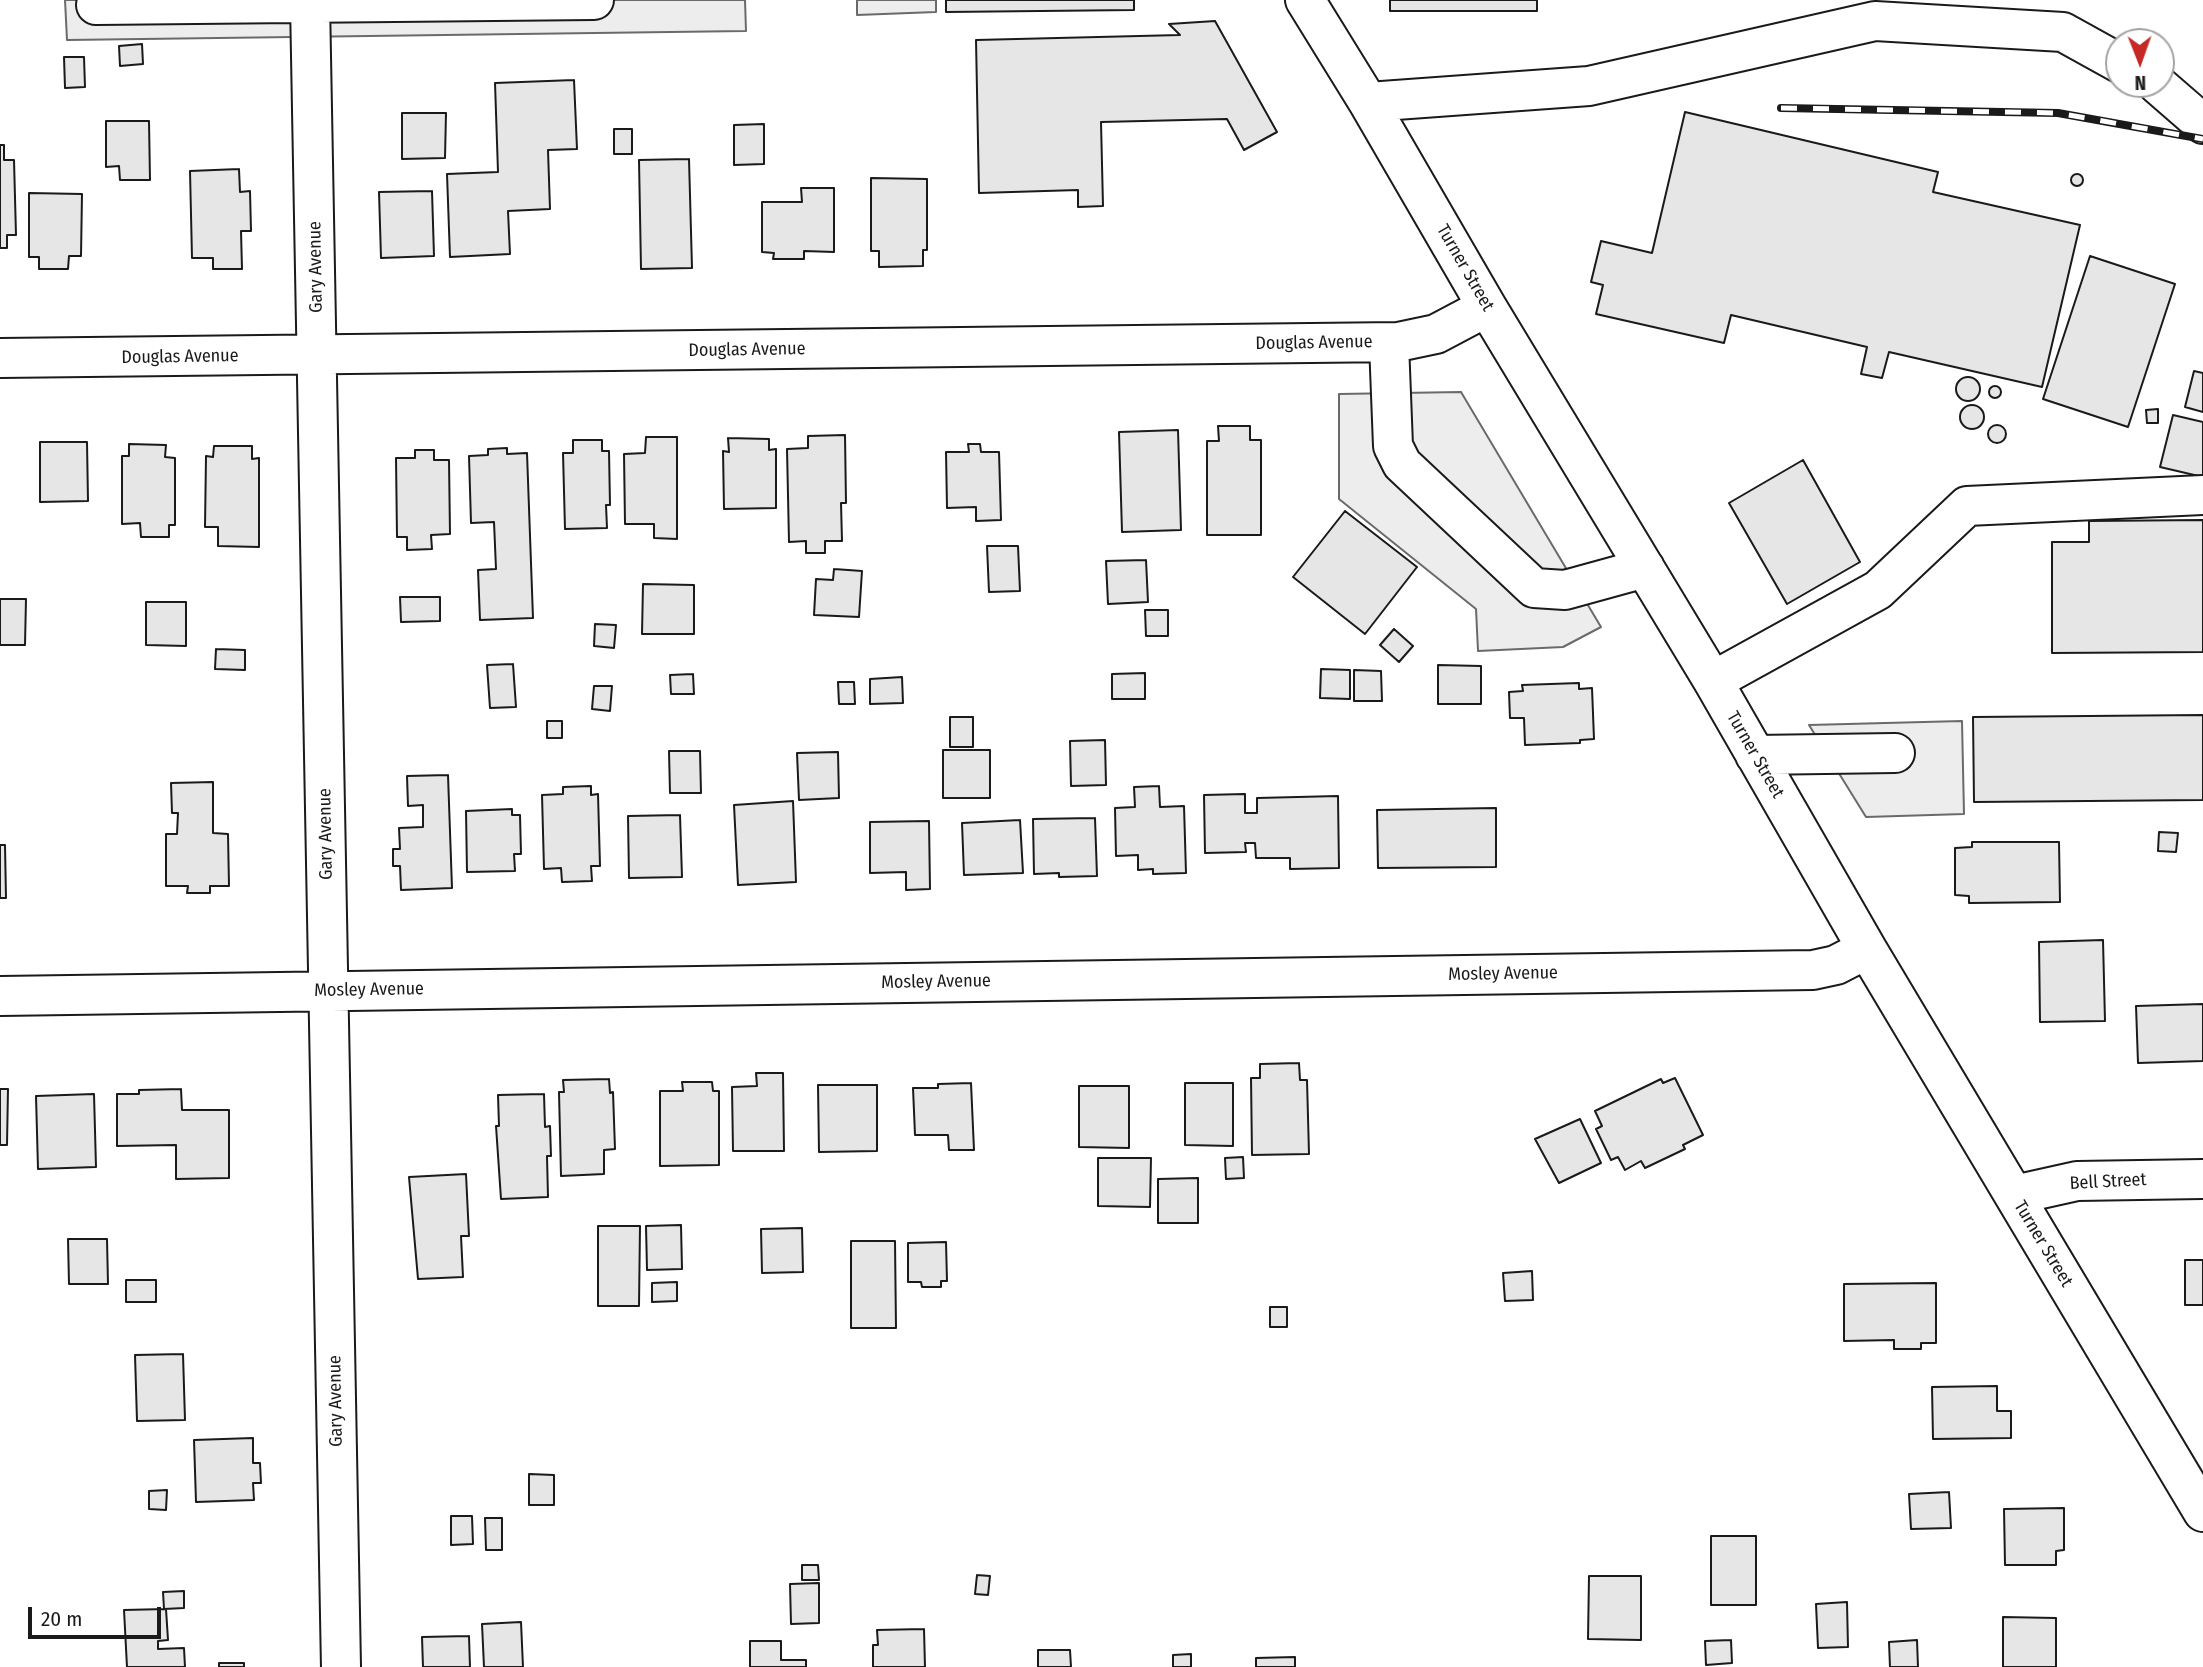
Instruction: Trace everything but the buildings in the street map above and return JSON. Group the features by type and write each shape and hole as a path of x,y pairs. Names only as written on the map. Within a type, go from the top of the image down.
{"street":[{"path":"96,5 594,0"},
{"name":"Turner Street","path":"1305,0 1713,681 1867,949 2203,1512"},
{"name":"Gary Avenue","path":"310,2 341,1667"},
{"path":"1368,102 1589,86 1875,21 2063,32 2105,55"},
{"path":"2173,98 2203,124"},
{"name":"Douglas Avenue","path":"0,358 1389,343 1436,334 1487,307"},
{"path":"1389,343 1393,446 1402,464 1534,588 1565,590 1645,568"},
{"path":"1713,681 1878,590 1967,506 2203,495"},
{"path":"1755,755 1895,753"},
{"name":"Mosley Avenue","path":"0,996 1813,970 1836,965 1867,949"},
{"name":"Bell Street","path":"2014,1195 2077,1181 2203,1179"}],"shaded area":[{"path":"65,0 745,0 746,31 67,40"},
{"path":"857,0 936,0 936,12 857,15"},
{"path":"1461,392 1601,627 1563,647 1478,651 1476,609 1339,499 1339,394"},
{"path":"1962,721 1964,814 1866,817 1809,725"}],"railway":[{"path":"1781,108 2058,113 2203,139"}]}
